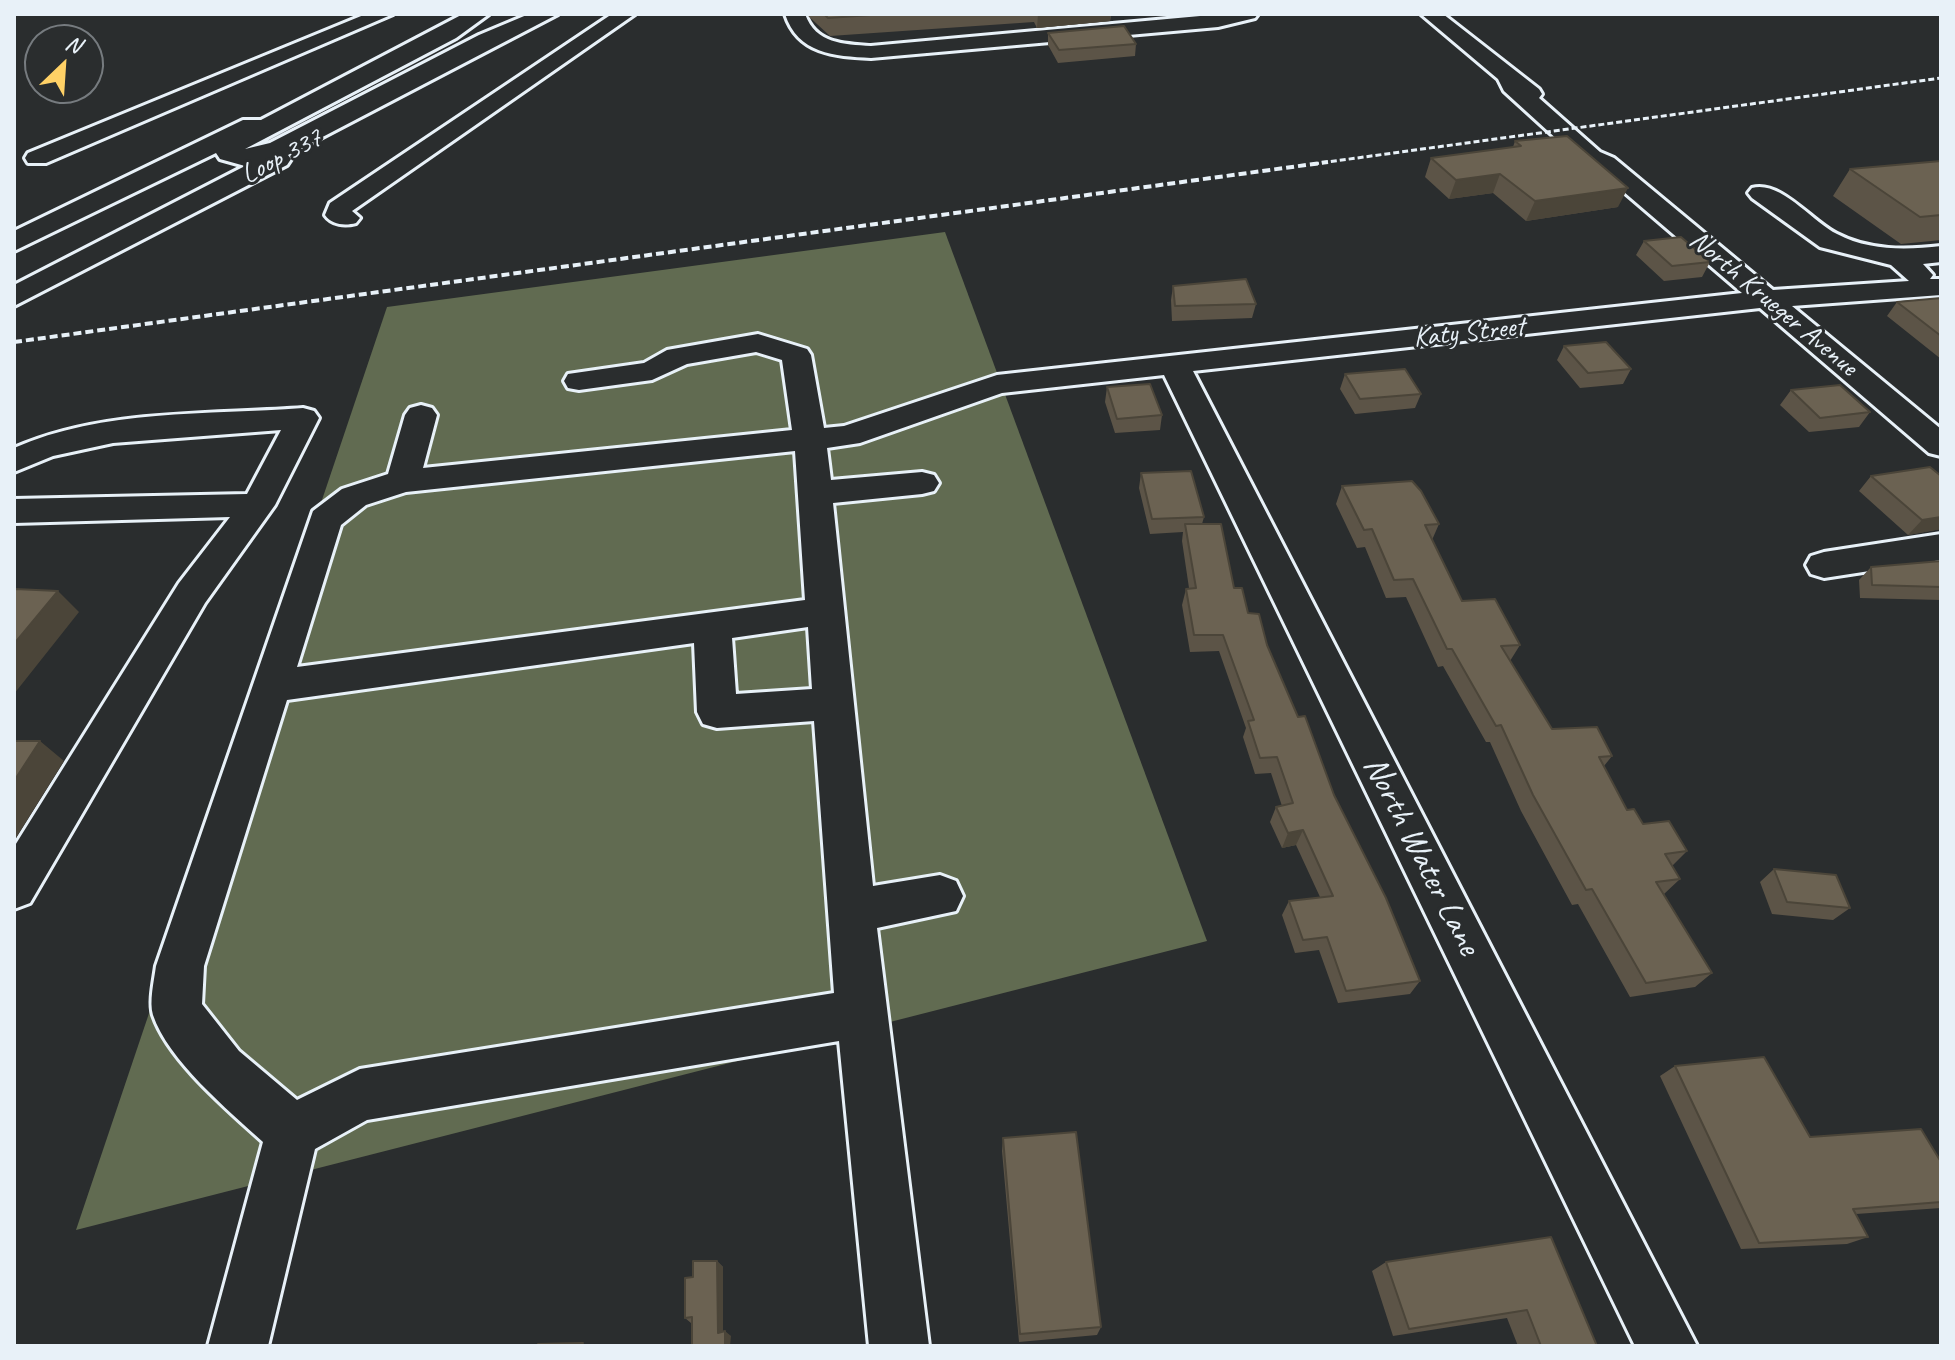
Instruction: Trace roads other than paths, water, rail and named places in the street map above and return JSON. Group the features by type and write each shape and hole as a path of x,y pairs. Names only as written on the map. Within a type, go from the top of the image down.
{"main road":[{"path":"475,14 448,33 237,142 229,153 246,158 279,149 487,40 547,14"},
{"name":"Loop 337","path":"14,242 475,14"},
{"name":"Loop 337","path":"17,296 547,14"}],"street":[{"path":"37,158 383,14"},
{"path":"347,218 338,215 339,208 625,14"},
{"path":"795,14 797,24 810,42 833,50 871,52 1218,21 1248,14"},
{"name":"North Krueger Avenue","path":"1431,14 1509,79 1512,86 1591,157 1605,163 1941,446"},
{"path":"1761,193 1829,241 1901,259 1941,254"},
{"path":"1901,259 1938,288"},
{"name":"Katy Street","path":"292,1132 221,1069 177,1012 180,966 325,519 354,497 403,481 848,436 997,384 1768,299 1938,288"},
{"path":"579,381 652,371 678,356 758,343 783,348 796,355 810,439 861,1013 899,1346"},
{"name":"North Water Lane","path":"1175,366 1667,1346"},
{"path":"403,481 421,415"},
{"path":"14,461 32,450 87,436 303,418 258,505 192,593 14,888"},
{"path":"815,493 922,483"},
{"path":"14,511 258,505"},
{"path":"1824,565 1941,547"},
{"path":"271,686 825,611"},
{"path":"712,627 717,712 833,704"},
{"path":"852,911 940,896"},
{"path":"238,1346 292,1132 360,1095 861,1013"}],"railway":[{"path":"1313,164 1941,78"},
{"path":"14,342 1328,162"}]}
